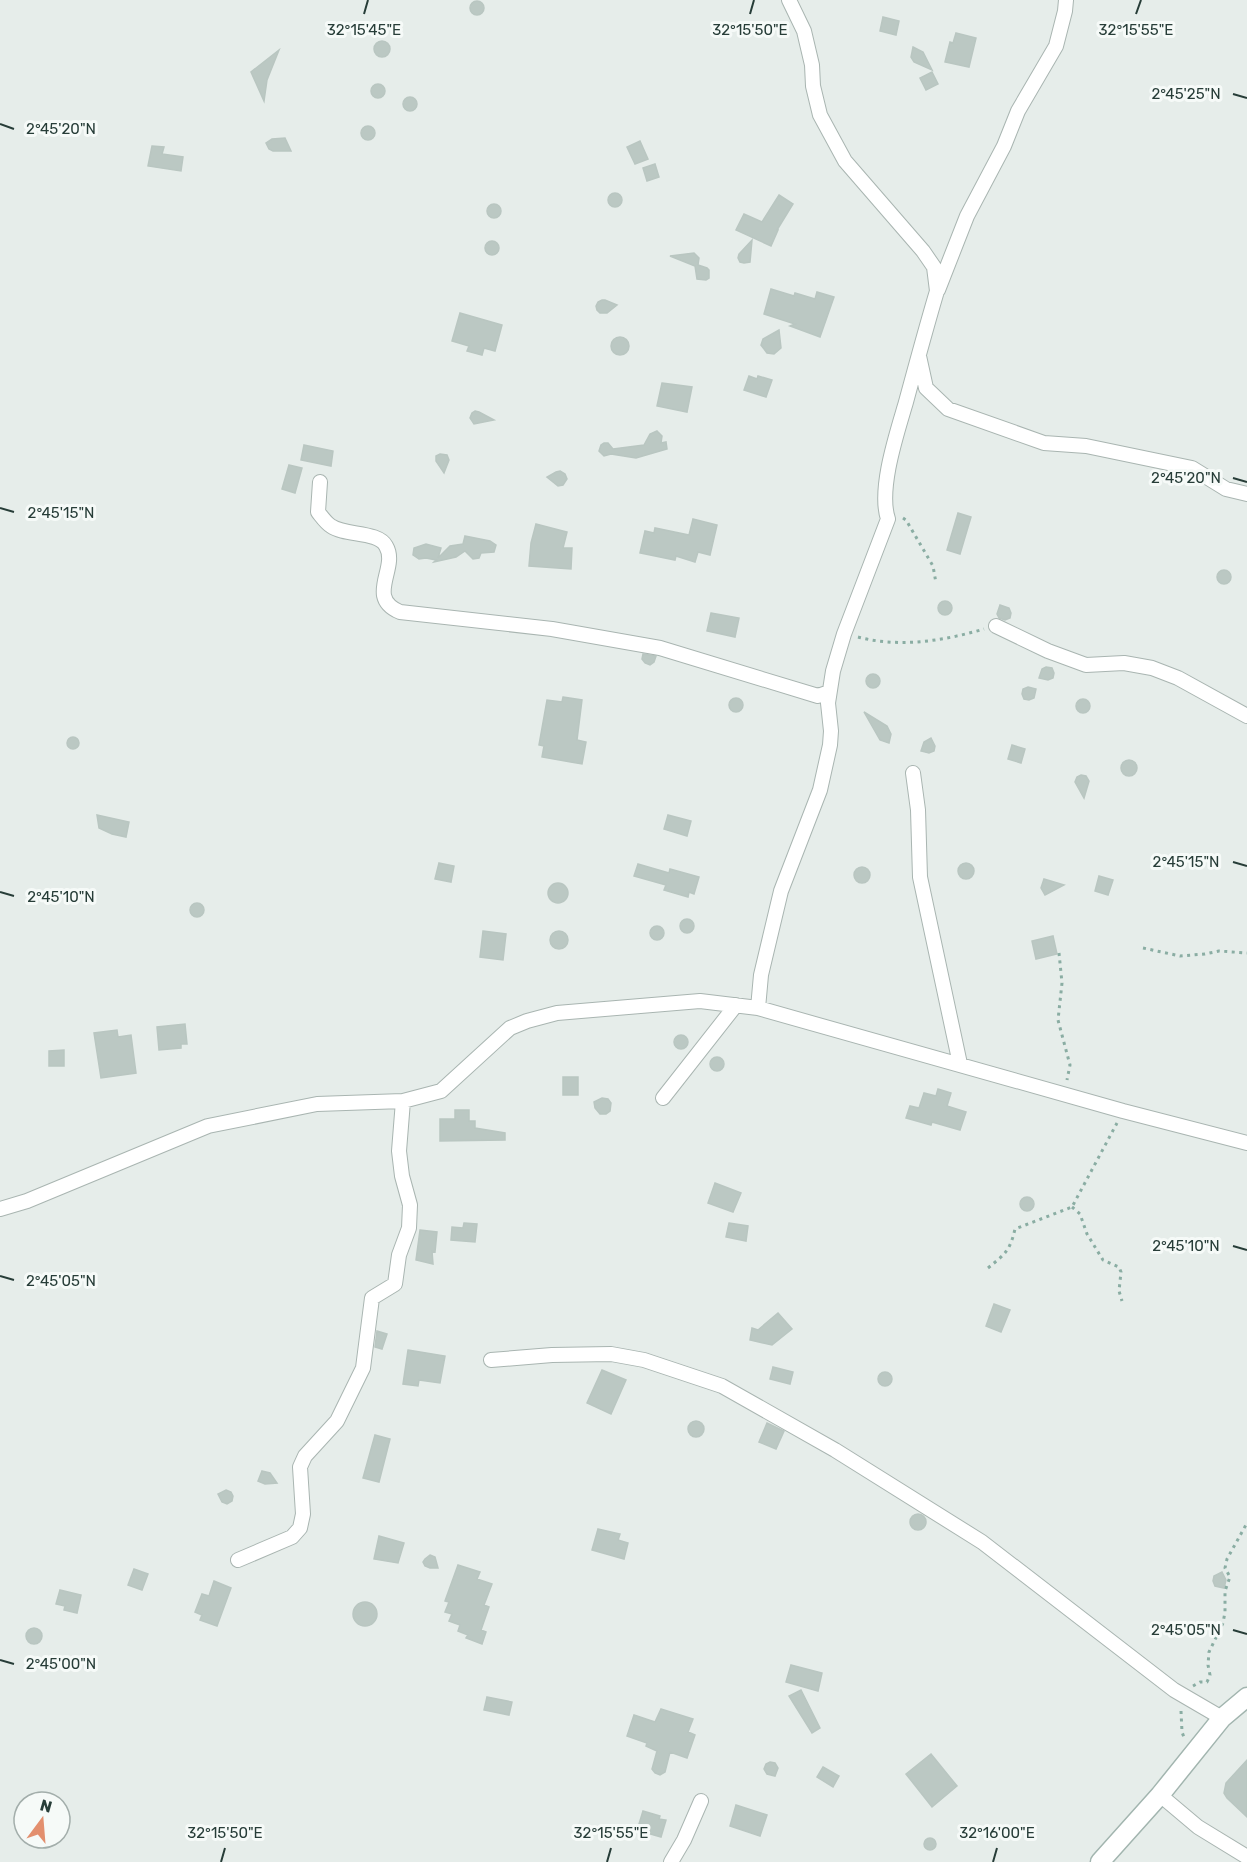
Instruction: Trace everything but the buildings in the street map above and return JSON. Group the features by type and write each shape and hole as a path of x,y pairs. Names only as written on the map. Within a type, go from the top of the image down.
{"main road":[{"path":"1100,1862 1161,1796 1222,1718 1247,1697"}],"street":[{"path":"789,0 804,31 820,115 845,161 923,251 934,267 937,291"},
{"path":"758,1008 761,975 782,891 820,790 830,745 829,692 833,671 844,634 888,519 885,510 886,488 894,444 937,291 967,216 1004,146 1017,111 1056,46 1066,0"},
{"path":"919,354 926,388 948,409 1044,443 1086,446 1192,468 1226,489 1247,494"},
{"path":"320,482 318,512 328,525 337,530 377,539 383,542 388,549 389,560 384,597 390,608 400,612 552,629 660,648 818,696 829,692"},
{"path":"996,626 1048,651 1086,665 1124,663 1152,668 1178,678 1247,716"},
{"path":"913,773 918,810 920,877 960,1064"},
{"path":"0,1209 27,1201 208,1126 317,1104 404,1101 441,1091 510,1028 527,1021 557,1013 700,1001 758,1008 1123,1111 1247,1143"},
{"path":"663,1098 736,1005"},
{"path":"238,1560 292,1537 300,1528 303,1514 300,1467 305,1455 337,1421 363,1368 372,1298 394,1284 399,1255 409,1228 410,1205 402,1176 399,1151 404,1101"},
{"path":"491,1360 552,1355 611,1354 644,1360 722,1386 835,1450 982,1542 1180,1694 1222,1718"},
{"path":"1161,1796 1198,1827 1247,1857"},
{"path":"670,1862 684,1840 701,1801"}],"path":[{"path":"885,510 906,520 933,566 936,583"},
{"path":"844,634 878,643 926,642 996,626"},
{"path":"1143,948 1180,956 1219,951 1247,953"},
{"path":"1059,953 1062,983 1058,1020 1070,1065 1064,1094"},
{"path":"988,1268 1011,1245 1015,1229 1072,1207 1123,1111"},
{"path":"1072,1207 1080,1214 1087,1234 1103,1260 1119,1267 1121,1272 1119,1291 1122,1301"},
{"path":"1191,1758 1182,1732 1180,1694 1200,1682 1207,1682 1210,1675 1209,1652 1223,1623 1225,1612 1225,1591 1230,1577 1225,1568 1227,1559 1247,1523"}]}
